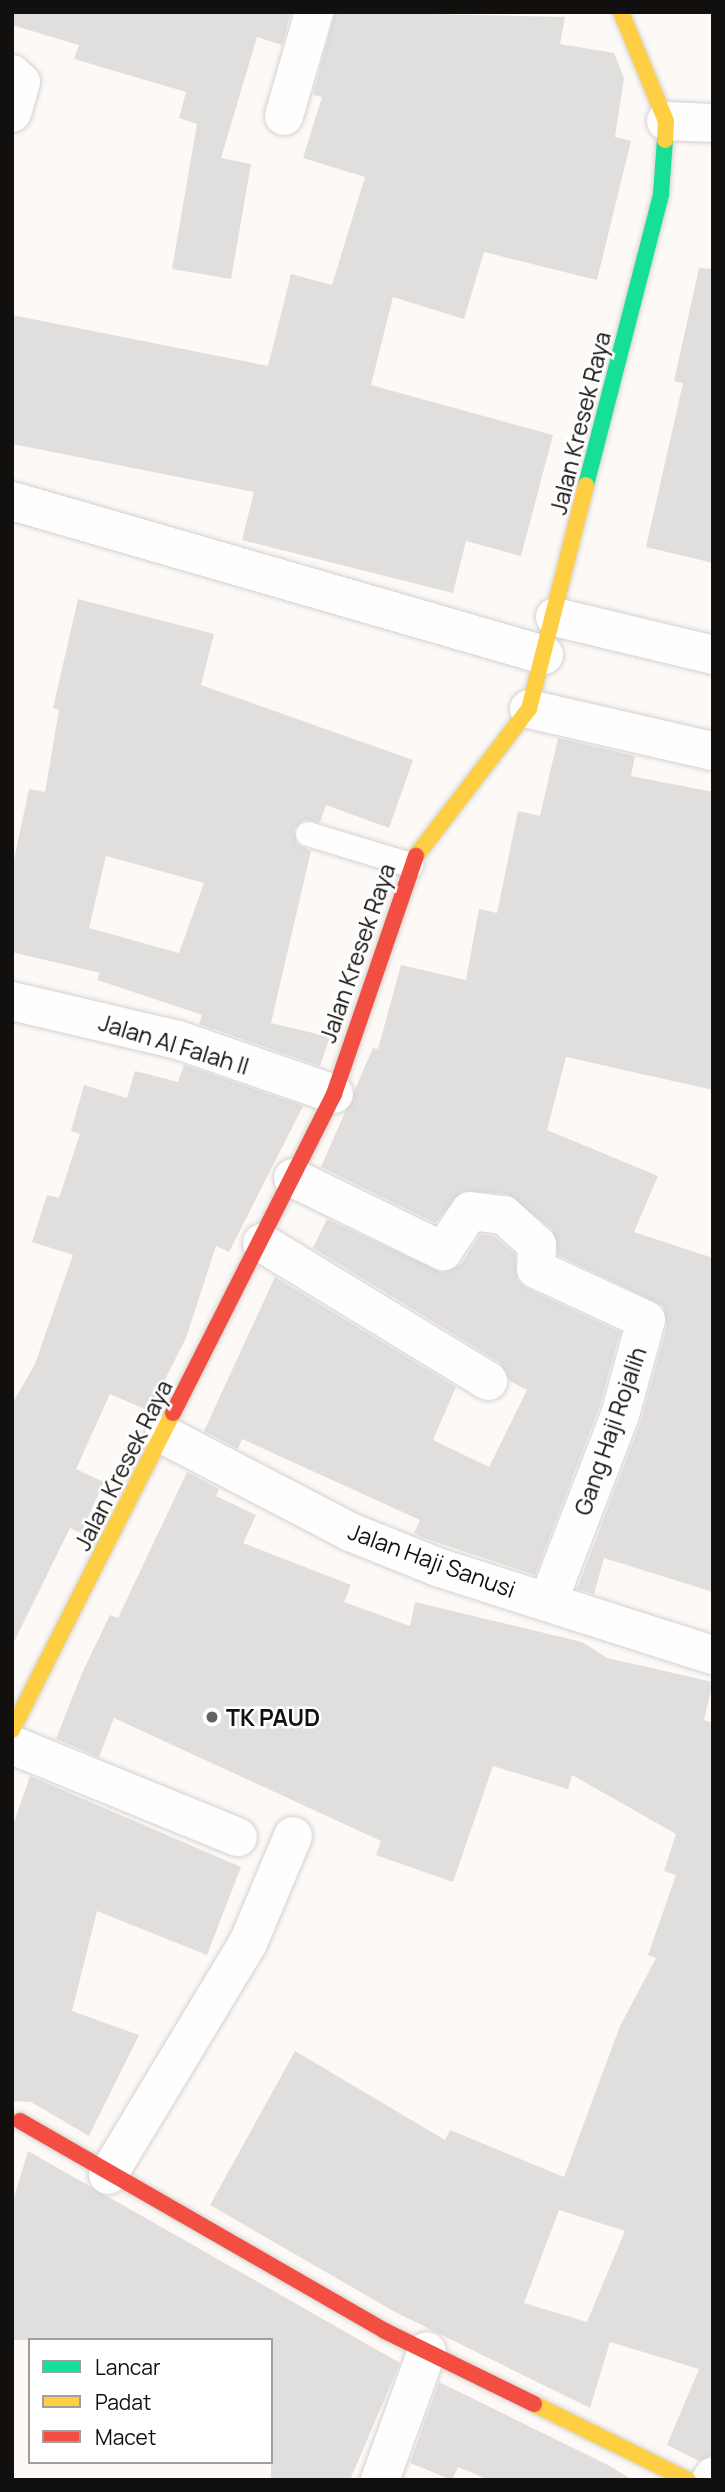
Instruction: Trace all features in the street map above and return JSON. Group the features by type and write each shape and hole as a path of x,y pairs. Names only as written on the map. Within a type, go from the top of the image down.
{"street":[{"path":"284,116 314,12"},
{"name":"Jalan Kresek Raya","path":"12,1730 262,1243 334,1094 411,865 433,827 486,770 529,709 555,617 661,194 666,121 621,12"},
{"path":"12,74 21,82 12,113"},
{"path":"666,121 713,123"},
{"path":"12,501 544,655"},
{"path":"555,617 713,655"},
{"path":"529,709 713,751"},
{"name":"Jalan Al Falah II","path":"12,1001 178,1040 334,1094"},
{"name":"Gang Haji Rojalih","path":"293,1178 443,1251 470,1211 498,1213 537,1245 536,1269 646,1320 620,1415 548,1602"},
{"path":"262,1243 488,1381"},
{"name":"Jalan Haji Sanusi","path":"164,1435 350,1532 548,1602 713,1655"},
{"path":"12,1745 238,1837"},
{"path":"108,2175 248,1943 293,1836"},
{"path":"20,2121 108,2175 427,2351 688,2480"},
{"path":"380,2480 427,2351"}],"lane":[{"path":"308,834 411,865"}],"building":[{"path":"12,12 291,12 282,45 257,37 221,158 251,164 231,279 172,269 197,124 179,118 186,92 74,59 79,45 12,25"},
{"path":"335,12 565,17 560,44 614,53 624,78 615,137 631,141 597,280 484,252 464,319 393,297 371,385 553,435 521,556 466,541 453,593 242,540 254,492 12,444 12,315 268,366 291,274 332,285 365,177 303,158 322,97 313,95"},
{"path":"699,268 713,269 713,563 646,547 683,383 674,381"},
{"path":"78,599 214,634 201,685 413,760 389,828 326,805 320,822 304,820 294,829 297,844 311,851 271,1023 330,1037 320,1066 199,1024 202,1015 97,980 100,973 12,952 12,869 29,789 45,792 59,710 53,708","holes":["106,856 204,883 179,953 89,928"]},
{"path":"558,738 635,756 631,776 713,792 713,1090 566,1057 547,1130 658,1176 634,1232 713,1258 713,1592 604,1558 594,1594 577,1589 641,1421 667,1326 663,1306 558,1255 552,1229 507,1194 462,1191 435,1223 321,1167 373,1048 378,1049 401,965 466,980 479,909 497,913 518,811 540,816"},
{"path":"184,1065 303,1106 229,1252 216,1246 186,1338 149,1411 110,1394 76,1469 104,1482 81,1533 70,1528 12,1646 12,1404 35,1364 73,1255 32,1242 47,1195 59,1198 80,1134 71,1131 84,1085 127,1098 135,1071 178,1082"},
{"path":"327,1219 443,1273 461,1264 481,1234 494,1236 515,1254 517,1280 526,1288 620,1332 599,1408 535,1575 421,1537 414,1533 420,1520 242,1439 238,1449 204,1431 275,1277 456,1387 433,1440 489,1467 527,1390 510,1381 499,1362 313,1248"},
{"path":"187,1472 219,1489 216,1496 256,1515 243,1543 351,1585 344,1602 410,1626 415,1602 582,1642 607,1658 713,1682 704,1720 713,1723 713,2455 699,2461 667,2445 699,2369 610,2342 590,2408 395,2312 210,2205 295,2051 445,2140 450,2130 564,2177 620,2026 656,1958 648,1955 676,1875 664,1871 676,1834 572,1775 568,1789 493,1766 453,1882 376,1855 381,1841 114,1718 99,1757 56,1739 82,1673 110,1615 118,1618","holes":["559,2210 625,2231 587,2322 524,2303"]},
{"path":"30,1776 241,1867 207,1955 97,1911 72,2011 139,2035 89,2136 31,2102 12,2101 12,1828"},
{"path":"28,2151 400,2363 350,2480 271,2480 273,2338 12,2340 12,2204"},
{"path":"439,2382 606,2464 633,2480 489,2480 458,2467 452,2480 410,2463"}],"traffic: fast":[{"path":"586,485 661,194 665,140"}],"traffic: slow":[{"path":"621,12 666,121 665,140"},
{"path":"416,856 529,709 586,485"},
{"path":"12,1730 173,1413"},
{"path":"534,2404 688,2480"}],"traffic: jam":[{"path":"173,1413 334,1094 416,856"},
{"path":"20,2121 385,2331 534,2404"}],"place":[{"name":"TK PAUD","path":"212,1717"}]}
